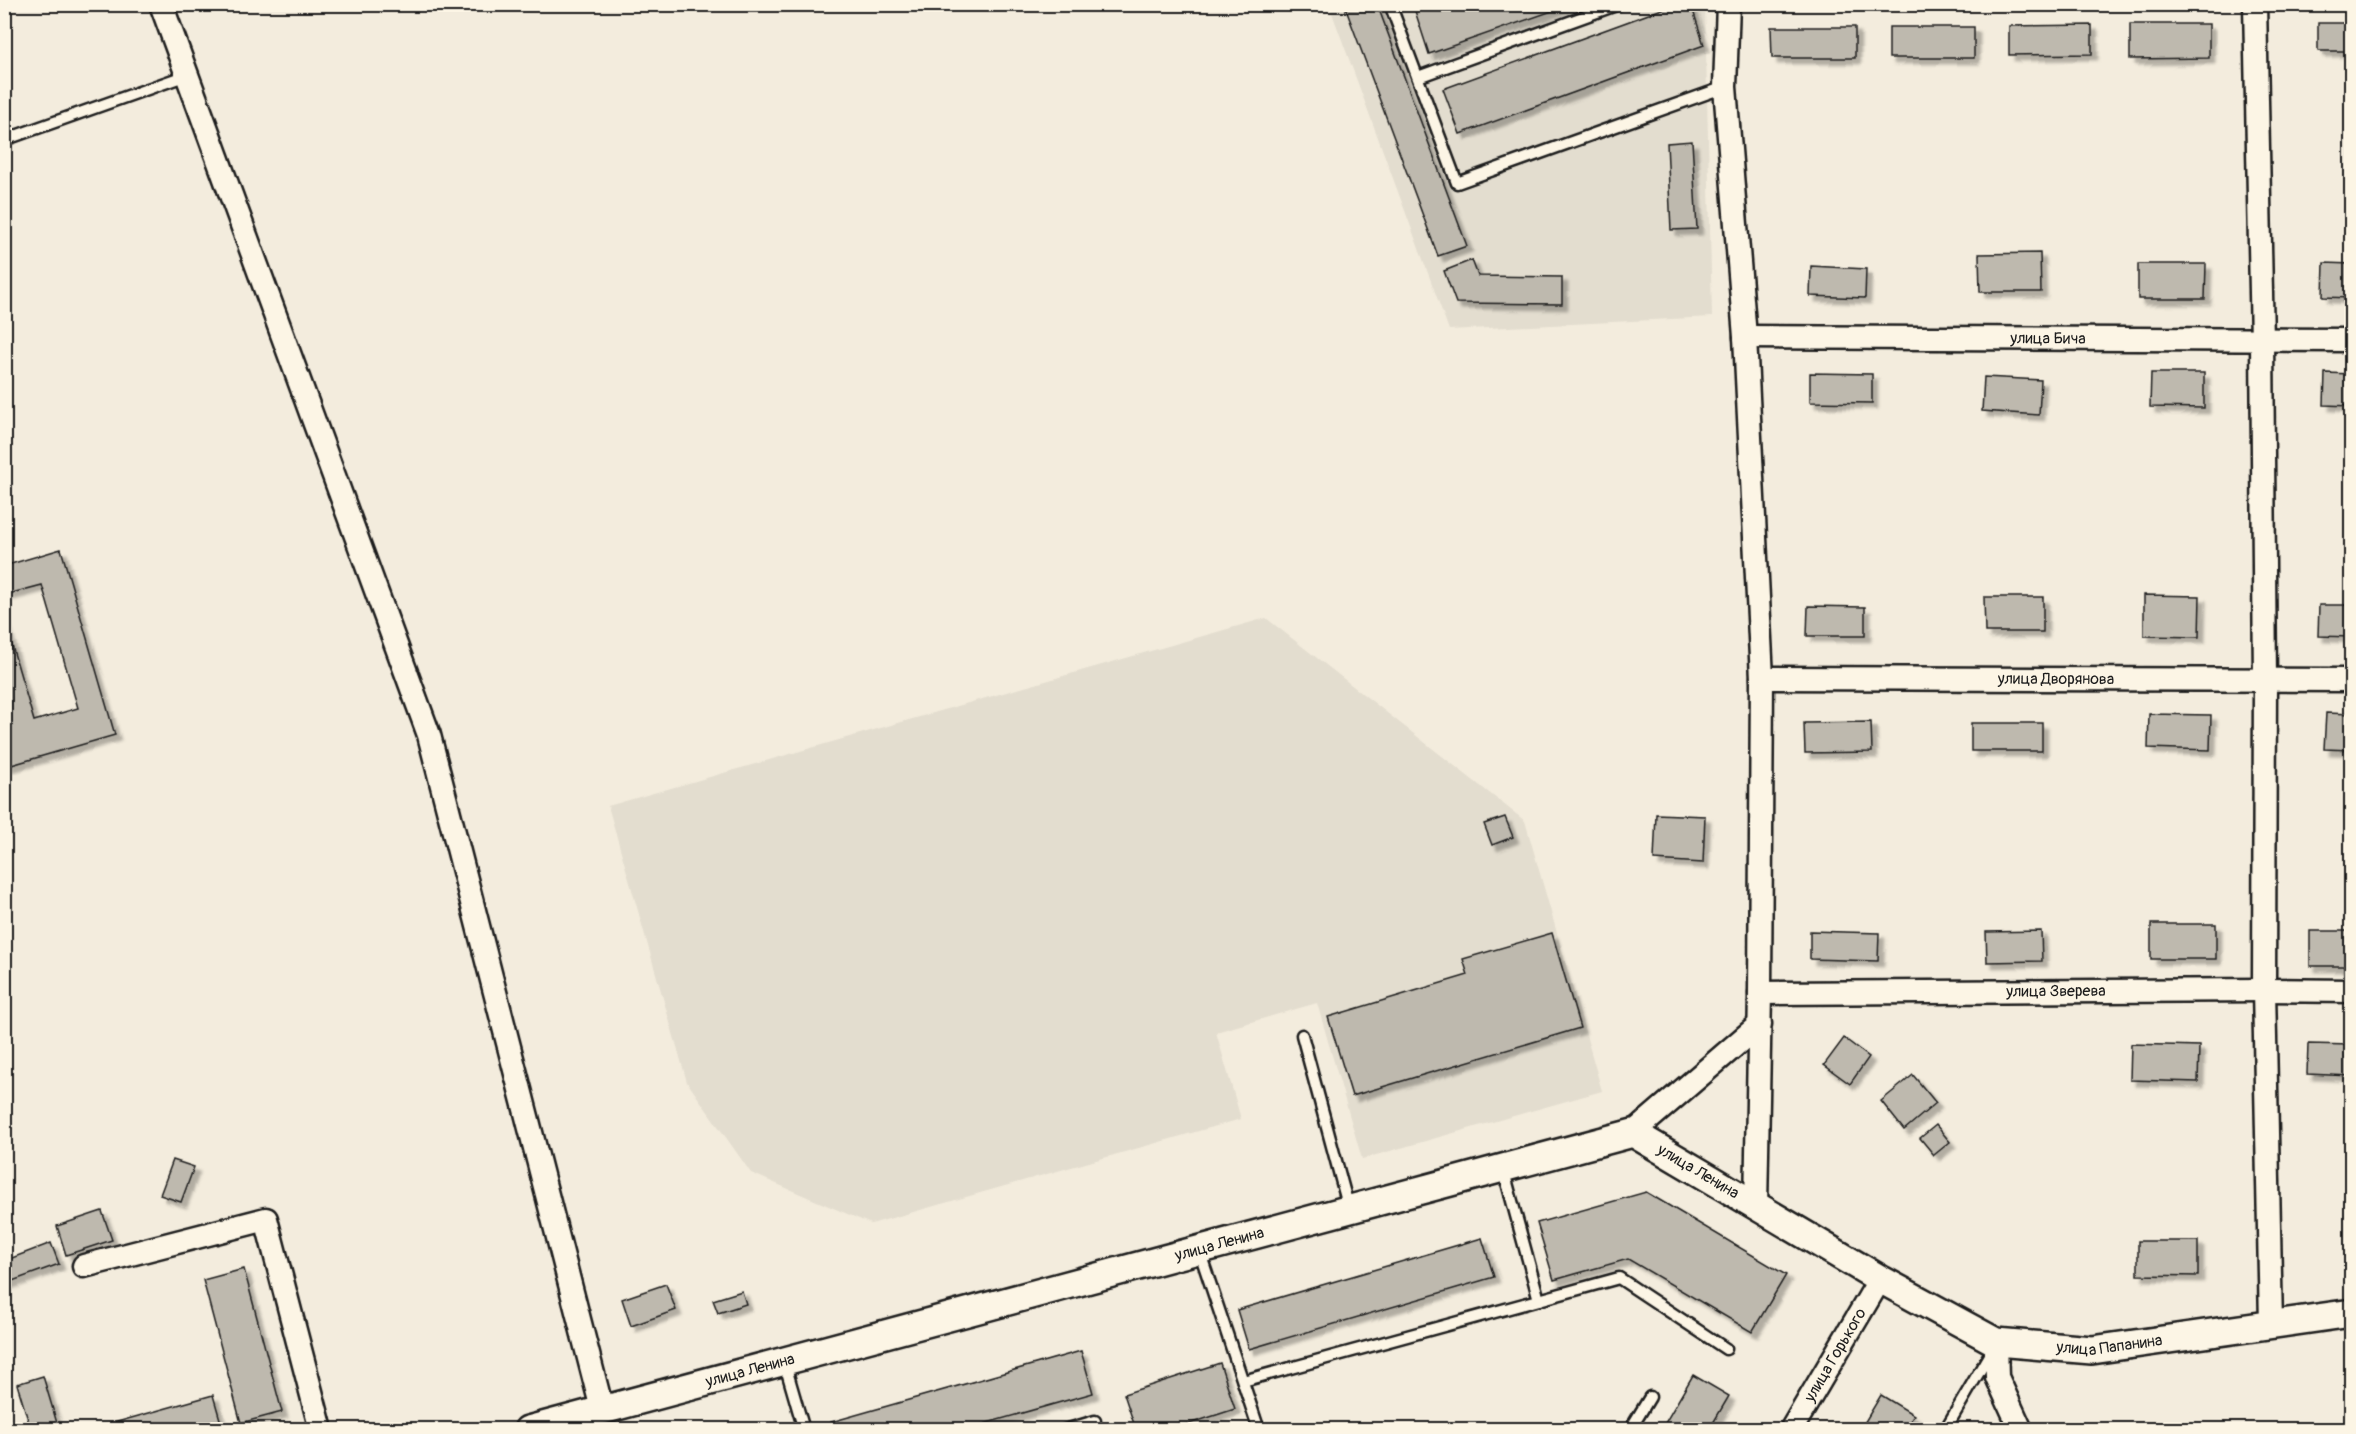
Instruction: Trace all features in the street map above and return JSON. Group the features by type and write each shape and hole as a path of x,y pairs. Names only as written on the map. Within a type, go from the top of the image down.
{"street":[{"path":"161,4 429,735 589,1418"},
{"path":"1728,4 1725,87 1745,337 1762,678 1761,993 1756,1207"},
{"path":"2256,4 2265,680 2264,990 2271,1324"},
{"name":"улица Бича","path":"1745,337 2352,340"},
{"name":"улица Дворянова","path":"1762,678 2352,680"},
{"name":"улица Зверева","path":"1761,993 2352,991"},
{"path":"1633,1133 1693,1084 1760,1024"},
{"name":"улица Ленина","path":"528,1430 589,1418 783,1360 1633,1133 1880,1279"},
{"path":"84,1266 266,1220 321,1430"},
{"name":"улица Папанина","path":"1880,1279 1996,1342 2092,1350 2352,1313"},
{"name":"улица Горького","path":"1791,1430 1880,1279"},
{"path":"1996,1342 1997,1377 2021,1430"}],"lane":[{"path":"1390,4 1457,183 1725,87"},
{"path":"1418,77 1619,4"},
{"path":"4,140 187,75"},
{"path":"1302,1035 1349,1209"},
{"path":"1503,1168 1539,1300"},
{"path":"1199,1249 1258,1430"},
{"path":"1243,1381 1619,1278 1726,1349"},
{"path":"1945,1430 1996,1342"},
{"path":"783,1360 804,1430"},
{"path":"1630,1430 1650,1397"},
{"path":"1065,1430 1095,1421"}],"shaded area":[{"path":"1329,5 1705,5 1712,317 1449,330"},
{"path":"1266,618 1525,821 1602,1091 1362,1159 1317,1003 1216,1032 1241,1119 871,1224 751,1173 687,1082 608,806"}],"building":[{"path":"1344,4 1377,4 1467,246 1438,256"},
{"path":"1433,4 1572,4 1429,54 1415,11"},
{"path":"1663,4 1691,4 1704,45 1460,134 1443,89 1665,8"},
{"path":"2318,23 2352,23 2352,51 2318,51"},
{"path":"2130,24 2209,24 2209,58 2130,59"},
{"path":"2092,25 2092,54 2009,55 2009,26"},
{"path":"1771,27 1855,27 1855,58 1772,58"},
{"path":"1889,27 1974,27 1974,58 1889,58"},
{"path":"1692,141 1697,229 1671,230 1667,143"},
{"path":"2040,253 2041,292 1980,292 1979,254"},
{"path":"1472,260 1478,276 1562,277 1562,304 1456,303 1444,271"},
{"path":"2324,263 2352,264 2352,298 2323,297"},
{"path":"2138,264 2206,264 2205,299 2138,299"},
{"path":"1811,266 1866,269 1865,298 1810,296"},
{"path":"1810,373 1872,374 1872,403 1810,402"},
{"path":"2151,373 2204,373 2204,408 2150,407"},
{"path":"2325,373 2352,374 2352,406 2324,405"},
{"path":"1984,377 2041,380 2039,415 1982,411"},
{"path":"61,549 115,735 8,766 4,754 4,619 34,721 78,708 42,585 8,594 4,581 4,566"},
{"path":"2144,595 2200,596 2199,637 2144,636"},
{"path":"1984,597 2043,597 2043,632 1985,632"},
{"path":"2319,605 2352,605 2352,637 2318,636"},
{"path":"1808,606 1865,607 1865,636 1807,636"},
{"path":"2326,713 2352,714 2352,750 2324,749"},
{"path":"2149,714 2211,715 2210,750 2148,748"},
{"path":"1871,722 1872,752 1805,753 1804,723"},
{"path":"1971,723 2042,723 2042,751 1971,751"},
{"path":"1656,814 1705,816 1703,863 1654,860"},
{"path":"1505,817 1513,837 1492,845 1484,824"},
{"path":"2151,924 2216,924 2216,959 2151,959"},
{"path":"1810,931 1879,933 1878,961 1810,959"},
{"path":"2041,931 2042,961 1987,962 1986,932"},
{"path":"2310,931 2352,931 2352,966 2310,966"},
{"path":"1552,933 1580,1028 1352,1096 1328,1017 1468,975 1463,959"},
{"path":"1844,1038 1869,1057 1850,1084 1824,1065"},
{"path":"2131,1044 2199,1046 2198,1082 2130,1080"},
{"path":"2308,1044 2352,1045 2352,1076 2307,1074"},
{"path":"1913,1075 1936,1103 1904,1130 1881,1101"},
{"path":"1936,1125 1950,1142 1934,1155 1920,1138"},
{"path":"173,1160 194,1167 181,1202 160,1195"},
{"path":"1646,1192 1786,1275 1752,1332 1628,1259 1554,1280 1537,1223"},
{"path":"102,1211 112,1240 66,1255 57,1226"},
{"path":"1482,1238 1494,1277 1249,1349 1237,1310"},
{"path":"2138,1241 2198,1241 2198,1276 2138,1275"},
{"path":"51,1243 59,1264 4,1284 4,1261"},
{"path":"244,1269 282,1412 241,1423 203,1280"},
{"path":"666,1284 676,1310 631,1326 622,1299"},
{"path":"742,1291 746,1304 718,1313 713,1300"},
{"path":"1081,1351 1093,1393 962,1430 834,1430 831,1422"},
{"path":"1220,1363 1235,1409 1170,1430 1136,1430 1124,1394"},
{"path":"1693,1375 1729,1396 1709,1430 1661,1430"},
{"path":"43,1376 59,1430 31,1430 17,1384"},
{"path":"213,1395 223,1430 120,1430 117,1422"},
{"path":"1881,1395 1914,1415 1905,1430 1860,1430"}]}
